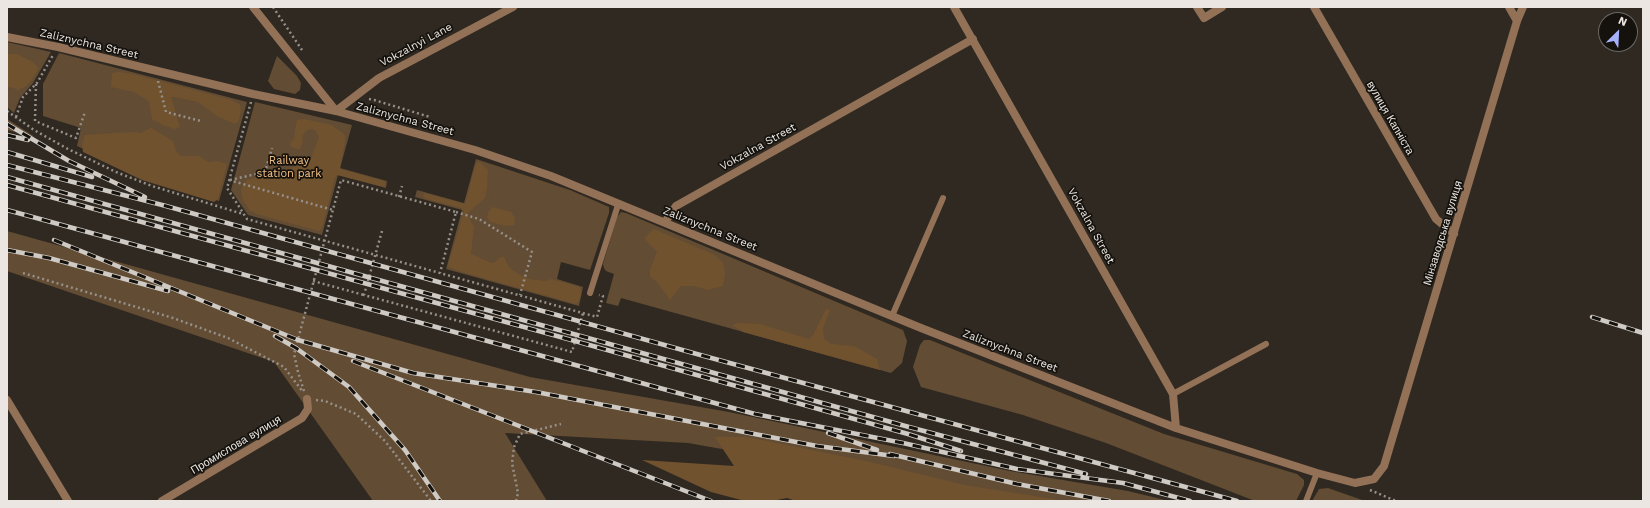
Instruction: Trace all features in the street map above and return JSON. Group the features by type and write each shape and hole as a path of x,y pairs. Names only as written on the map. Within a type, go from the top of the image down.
{"street":[{"path":"253,7 336,111"},
{"name":"Vokzalnyi Lane","path":"336,111 379,78 513,7"},
{"name":"Vokzalna Street","path":"954,7 1173,394 1176,428"},
{"path":"1197,7 1204,18 1222,7"},
{"name":"вулиця Капніста","path":"1314,7 1436,220 1454,234"},
{"path":"1509,7 1517,21"},
{"name":"Мінзаводська вулиця","path":"1384,466 1517,21 1523,7"},
{"name":"Zaliznychna Street","path":"7,37 58,47 253,94 336,111 476,150 551,176 892,316 1176,428 1317,474 1355,483 1374,479 1384,466"},
{"name":"Vokzalna Street","path":"665,222 676,206 973,39"},
{"name":"Промислова вулиця","path":"162,501 302,418 308,410 307,399"},
{"path":"7,400 68,501"}],"lane":[{"path":"892,316 942,198"},
{"path":"590,293 618,204"},
{"path":"1173,394 1266,344"},
{"path":"1306,501 1317,474"}],"path":[{"path":"273,7 304,53"},
{"path":"16,117 23,97 36,84 58,47"},
{"path":"156,71 166,112 201,122"},
{"path":"36,84 36,121 76,138 85,112"},
{"path":"253,94 227,188 247,219 597,317 603,296 590,293"},
{"path":"354,98 374,100 430,117"},
{"path":"7,111 34,130 68,149 116,172 152,186 243,214"},
{"path":"229,180 265,172 272,148"},
{"path":"229,180 333,210"},
{"path":"307,399 294,354 341,180 479,219 532,252 520,295"},
{"path":"399,197 402,186"},
{"path":"440,273 456,212"},
{"path":"364,295 382,231"},
{"path":"23,274 173,318 228,338 284,366 307,399 326,401 356,414 385,440 431,501"},
{"path":"313,281 572,352 583,313"},
{"path":"516,501 518,493 512,463 514,447 520,434 561,424"},
{"path":"1355,483 1396,501"}],"green space":[{"path":"7,42 51,52 33,83 20,98 14,113 7,107"},
{"path":"59,53 247,102 219,201 153,180 77,146 81,128 43,116 43,84"},
{"path":"277,56 297,76 301,83 300,90 295,94 274,89 268,81"},
{"name":"Railway station park","path":"255,102 352,125 340,168 387,181 386,188 338,175 322,235 248,215 231,190"},
{"path":"7,119 35,137 7,130"},
{"path":"476,159 570,190 609,207 609,213 590,270 561,262 557,279 583,287 579,306 446,269 462,210 415,197 417,190 464,203"},
{"path":"621,212 903,330 907,341 902,363 891,373 621,298 618,306 606,303 614,274 606,271 603,264 617,217"},
{"path":"7,231 530,377 729,412 1010,471 1128,491 1169,501 1015,501 688,443 505,433 547,501 373,501 274,362 7,271"},
{"path":"924,340 930,340 1164,434 1297,474 1304,480 1304,485 1296,501 1255,501 1106,443 1023,415 921,387 913,367 920,345"},
{"path":"1328,488 1365,501 1312,501 1319,489"}],"shaded area":[{"path":"7,54 17,54 33,62 39,68 31,81 26,86 18,90 7,86"},
{"path":"112,73 129,73 232,100 240,105 241,110 239,120 235,124 217,116 198,102 171,97 180,127 174,129 163,125 152,119 149,102 146,99 134,92 111,87"},
{"path":"304,119 332,125 345,135 340,169 384,181 386,185 384,187 337,175 322,228 319,231 257,214 249,210 243,200 241,190 246,180 309,163 319,137 315,130 309,129 304,133 302,136 303,142 300,149 291,147 290,142 294,139 297,120"},
{"path":"151,128 173,141 176,151 181,156 199,156 208,162 217,161 227,164 218,199 214,202 142,180 83,152 82,144 85,135 132,132 141,133"},
{"path":"480,162 488,170 487,188 485,198 467,214 474,227 471,254 494,263 500,257 504,257 509,267 518,274 529,279 545,281 551,279 579,287 581,290 581,295 576,304 458,271 449,267 448,265 464,211 461,208 426,199 423,196 424,193 465,204 476,163"},
{"path":"493,207 511,212 515,218 514,225 507,226 490,222 487,217 489,210"},
{"path":"654,229 713,254 723,262 725,274 723,286 707,290 695,286 681,286 670,300 658,283 650,277 650,270 657,252 644,238"},
{"path":"826,309 830,310 823,328 824,339 831,344 854,346 877,359 880,370 743,332 732,325 738,323 760,324 809,339 813,335"},
{"path":"715,437 747,437 866,461 965,485 1066,501 796,501 787,498 772,501 745,501 711,492 642,460 734,466"}],"railway":[{"path":"7,124 69,161 145,197"},
{"path":"7,135 28,140"},
{"path":"7,152 92,177"},
{"path":"7,165 166,206 704,356 1237,501"},
{"path":"7,177 909,427 1086,474"},
{"path":"7,185 575,341 908,434 961,451"},
{"path":"7,210 755,414 903,443 1017,469 1123,483 1190,501"},
{"path":"54,240 298,340 413,373 536,392 817,446 894,456"},
{"path":"7,250 49,258 168,291"},
{"path":"1592,317 1643,333"},
{"path":"275,336 296,348 349,387 405,450 440,501"},
{"path":"353,361 711,501"},
{"path":"828,433 877,450"},
{"path":"890,454 1017,484 1109,501"}]}
